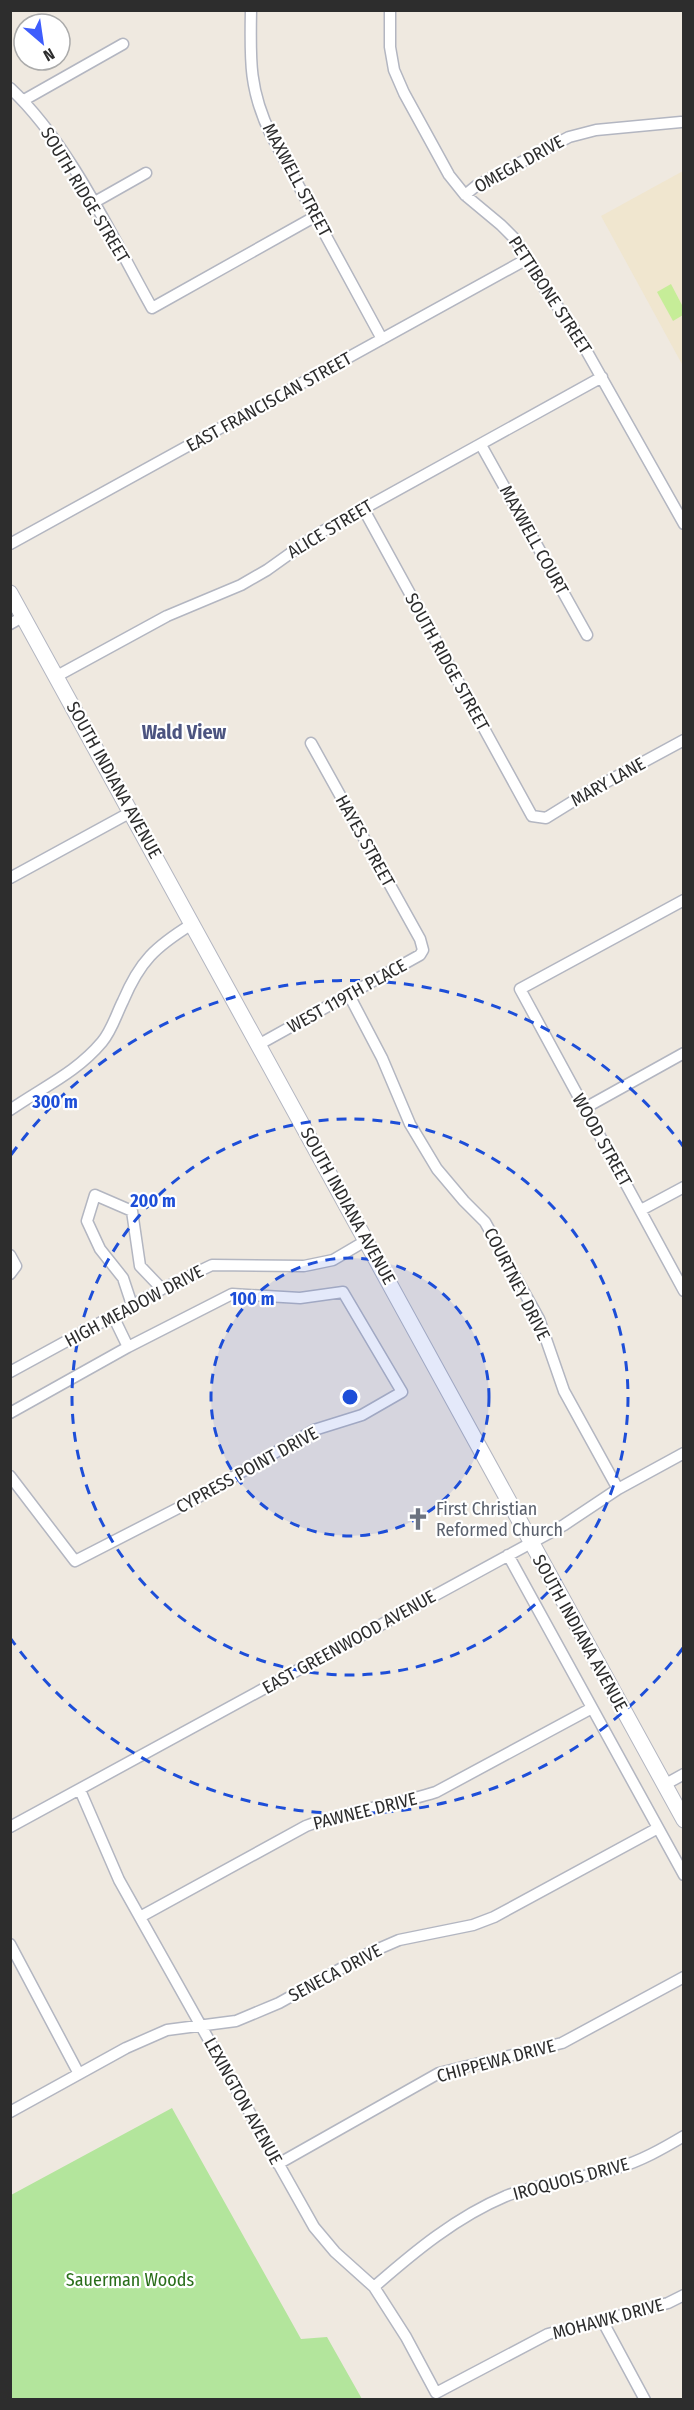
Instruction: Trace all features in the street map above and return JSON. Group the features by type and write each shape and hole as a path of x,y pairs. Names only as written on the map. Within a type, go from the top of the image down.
{"main road":[{"name":"SOUTH INDIANA AVENUE","path":"10,593 17,620 57,676 684,1820"}],"street":[{"name":"MAXWELL STREET","path":"251,10 251,73 257,105 382,339"},
{"name":"PETTIBONE STREET","path":"390,10 390,47 396,76 449,175 465,195 509,232 546,291 573,327 684,524"},
{"path":"24,100 123,44"},
{"name":"SOUTH RIDGE STREET","path":"10,88 44,123 93,203 152,308 316,216"},
{"name":"OMEGA DRIVE","path":"465,195 476,186 569,136 596,130 681,122"},
{"path":"93,203 147,173"},
{"name":"EAST FRANCISCAN STREET","path":"10,544 527,260"},
{"name":"ALICE STREET","path":"57,676 174,612 241,585 267,570 306,541 363,508 602,377"},
{"name":"MAXWELL COURT","path":"481,445 587,635"},
{"name":"SOUTH RIDGE STREET","path":"363,508 532,816"},
{"name":"MARY LANE","path":"532,816 546,818 588,792 684,740"},
{"name":"HAYES STREET","path":"311,743 420,939"},
{"path":"10,878 131,812"},
{"name":"WOOD STREET","path":"684,900 520,989 684,1291"},
{"path":"10,1110 80,1066 104,1040 135,977 147,958 165,941 192,924"},
{"name":"WEST 119TH PLACE","path":"258,1045 420,955 423,950 420,939"},
{"name":"COURTNEY DRIVE","path":"349,994 382,1058 410,1124 437,1169 464,1201 486,1222 539,1319 564,1391 618,1489"},
{"path":"585,1108 684,1053"},
{"path":"641,1210 684,1187"},
{"path":"132,1305 123,1278 100,1249 87,1221 94,1195 132,1211 140,1266 162,1289"},
{"name":"HIGH MEADOW DRIVE","path":"10,1372 162,1289 212,1265 304,1266 333,1260 367,1240"},
{"path":"10,1255 16,1266 10,1274"},
{"name":"CYPRESS POINT DRIVE","path":"10,1413 128,1347 232,1294 300,1298 343,1292 402,1392 362,1415 314,1431 190,1502 75,1561 10,1476"},
{"path":"113,1316 128,1347"},
{"name":"EAST GREENWOOD AVENUE","path":"10,1827 564,1525 618,1489 684,1453"},
{"path":"508,1555 684,1875"},
{"name":"PAWNEE DRIVE","path":"140,1917 306,1826 326,1818 410,1800 436,1792 592,1708"},
{"path":"664,1785 684,1774"},
{"name":"LEXINGTON AVENUE","path":"80,1790 94,1818 118,1880 314,2227 335,2252 374,2287 406,2337 436,2393"},
{"name":"SENECA DRIVE","path":"10,2112 126,2048 167,2030 236,2021 399,1940 473,1926 495,1917 658,1828"},
{"path":"10,1944 79,2074"},
{"name":"CHIPPEWA DRIVE","path":"278,2164 440,2073 562,2043 684,1977"},
{"name":"IROQUOIS DRIVE","path":"374,2287 421,2247 464,2218 505,2197 536,2186 618,2168 650,2156 684,2136"},
{"name":"MOHAWK DRIVE","path":"436,2393 548,2334 603,2322 668,2303 684,2295"},
{"path":"603,2322 645,2400"}],"shaded area":[{"path":"683,171 683,366 601,216"}],"green space":[{"path":"671,284 683,307 683,315 673,321 657,292"},
{"name":"Sauerman Woods","path":"172,2108 301,2339 327,2337 362,2399 11,2399 11,2195"}],"place":[{"name":"First Christian Reformed Church","path":"418,1519"}],"district":[{"name":"Wald View","path":"184,732"}]}
